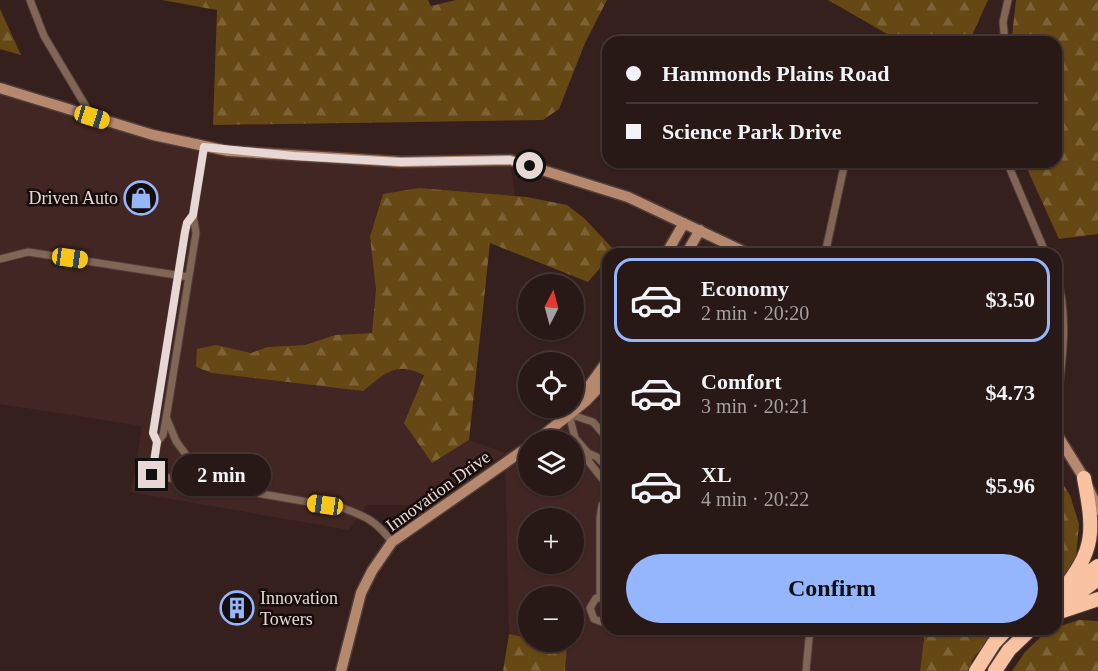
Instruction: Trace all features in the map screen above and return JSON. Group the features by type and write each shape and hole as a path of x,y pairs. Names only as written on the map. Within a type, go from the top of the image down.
{"highway":[{"path":"1062,589 1078,571 1090,538 1091,521 1084,478"},
{"path":"1062,590 1098,566"},
{"path":"1062,607 1098,579"},
{"path":"1062,610 1098,599"},
{"path":"976,671 1001,635"},
{"path":"995,671 1009,650 1025,635"}],"main road":[{"path":"0,88 153,135 204,147 294,156 401,162 510,160 628,197 737,248"},
{"path":"669,248 684,222"},
{"path":"690,248 700,230"},
{"path":"584,393 602,368"},
{"path":"584,401 602,386"},
{"path":"549,430 564,418"},
{"path":"1062,443 1084,478 1098,510"},
{"name":"Innovation Drive","path":"341,671 361,593 392,542 518,454"}],"street":[{"path":"30,0 44,36 92,117"},
{"path":"1004,36 1003,22 1008,0"},
{"path":"204,147 193,215 196,233 166,419 163,435 157,442 152,475 343,508 379,525 392,542"},
{"path":"826,248 843,168"},
{"path":"1010,168 1043,248"},
{"path":"157,442 153,433 178,275 187,223 193,215"},
{"path":"0,259 28,252 189,277"},
{"path":"1062,297 1064,316 1062,341"},
{"path":"570,418 575,438 588,453 602,462"},
{"path":"581,418 593,422 602,432"},
{"path":"166,419 176,441 208,485"},
{"path":"588,453 589,462 602,478"},
{"path":"602,505 600,518 602,558"},
{"path":"602,598 591,604 590,612 598,621 602,621"},
{"path":"806,671 809,635"}],"shaded area":[{"path":"0,88 153,135 294,156 510,160 515,196 383,194 370,237 376,289 372,333 335,335 305,345 267,347 251,353 216,345 196,367 212,373 269,379 410,369 424,374 404,423 432,463 469,440 505,453 518,446 518,496 584,496 584,430 546,430 567,418 584,418 584,408 602,398 602,635 924,635 920,671 565,671 566,652 584,652 584,586 518,586 518,636 509,634 505,454 424,505 367,505 349,530 131,492 142,426 0,404"}],"green space":[{"path":"162,0 428,0 431,6 456,0 607,0 585,43 559,109 543,120 213,125 217,10"},
{"path":"828,0 988,0 972,36 891,36"},
{"path":"1016,0 1098,0 1098,234 1059,239 1027,168 1062,168 1062,36 1012,36"},
{"path":"0,9 21,55 0,49"},
{"path":"419,188 527,197 567,205 584,218 612,248 602,248 602,266 588,282 584,280 584,274 568,274 490,243 469,440 432,463 404,423 424,375 398,369 384,374 363,391 212,373 196,367 197,349 216,345 251,353 267,347 305,345 335,335 372,333 376,289 370,237 383,194"},
{"path":"1062,483 1070,495 1079,524 1076,559 1062,577"},
{"path":"1079,620 1098,621 1098,671 1012,671 1025,652 1043,635 1062,635 1062,625"},
{"path":"509,634 518,636 518,652 566,652 565,671 503,671"},
{"path":"924,635 991,635 972,660 969,671 920,671"}],"place":[{"name":"Driven Auto","path":"141,198"},
{"name":"Innovation Towers","path":"237,608"}],"route":[{"path":"152,475 157,442 153,433 174,295 187,223 193,215 204,147 228,151 401,162 510,160 530,166"}]}
